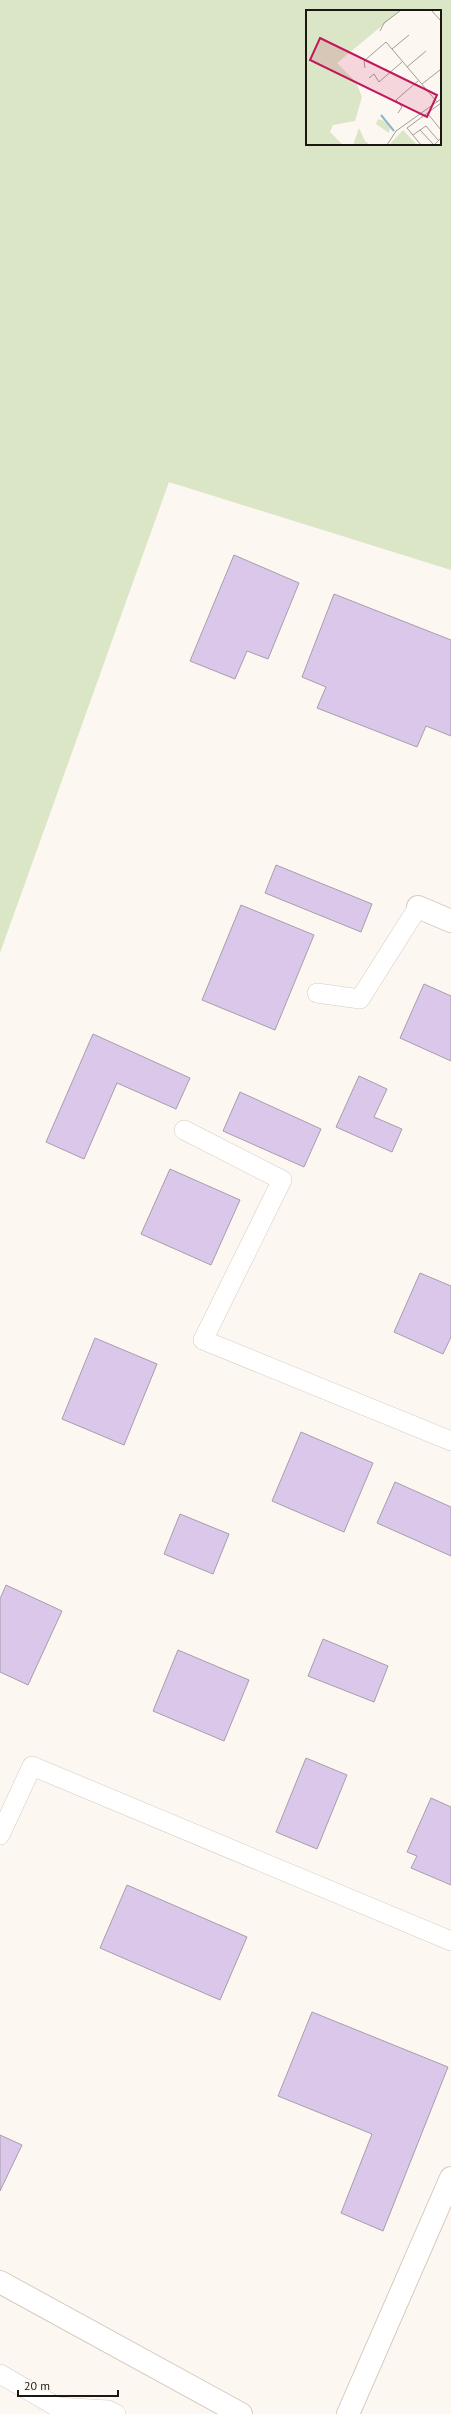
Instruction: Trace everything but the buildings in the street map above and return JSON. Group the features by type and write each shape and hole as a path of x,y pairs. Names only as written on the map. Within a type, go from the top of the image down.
{"street":[{"path":"418,907 451,921"},
{"path":"348,2414 451,2178"},
{"path":"0,2282 241,2414"}],"lane":[{"path":"318,993 360,999 418,907"},
{"path":"184,1130 282,1180 203,1340 451,1441"},
{"path":"0,1835 32,1766 451,1941"},
{"path":"0,2374 56,2410 108,2410 116,2414"}],"green space":[{"path":"0,0 451,0 451,570 169,482 0,953"}]}
